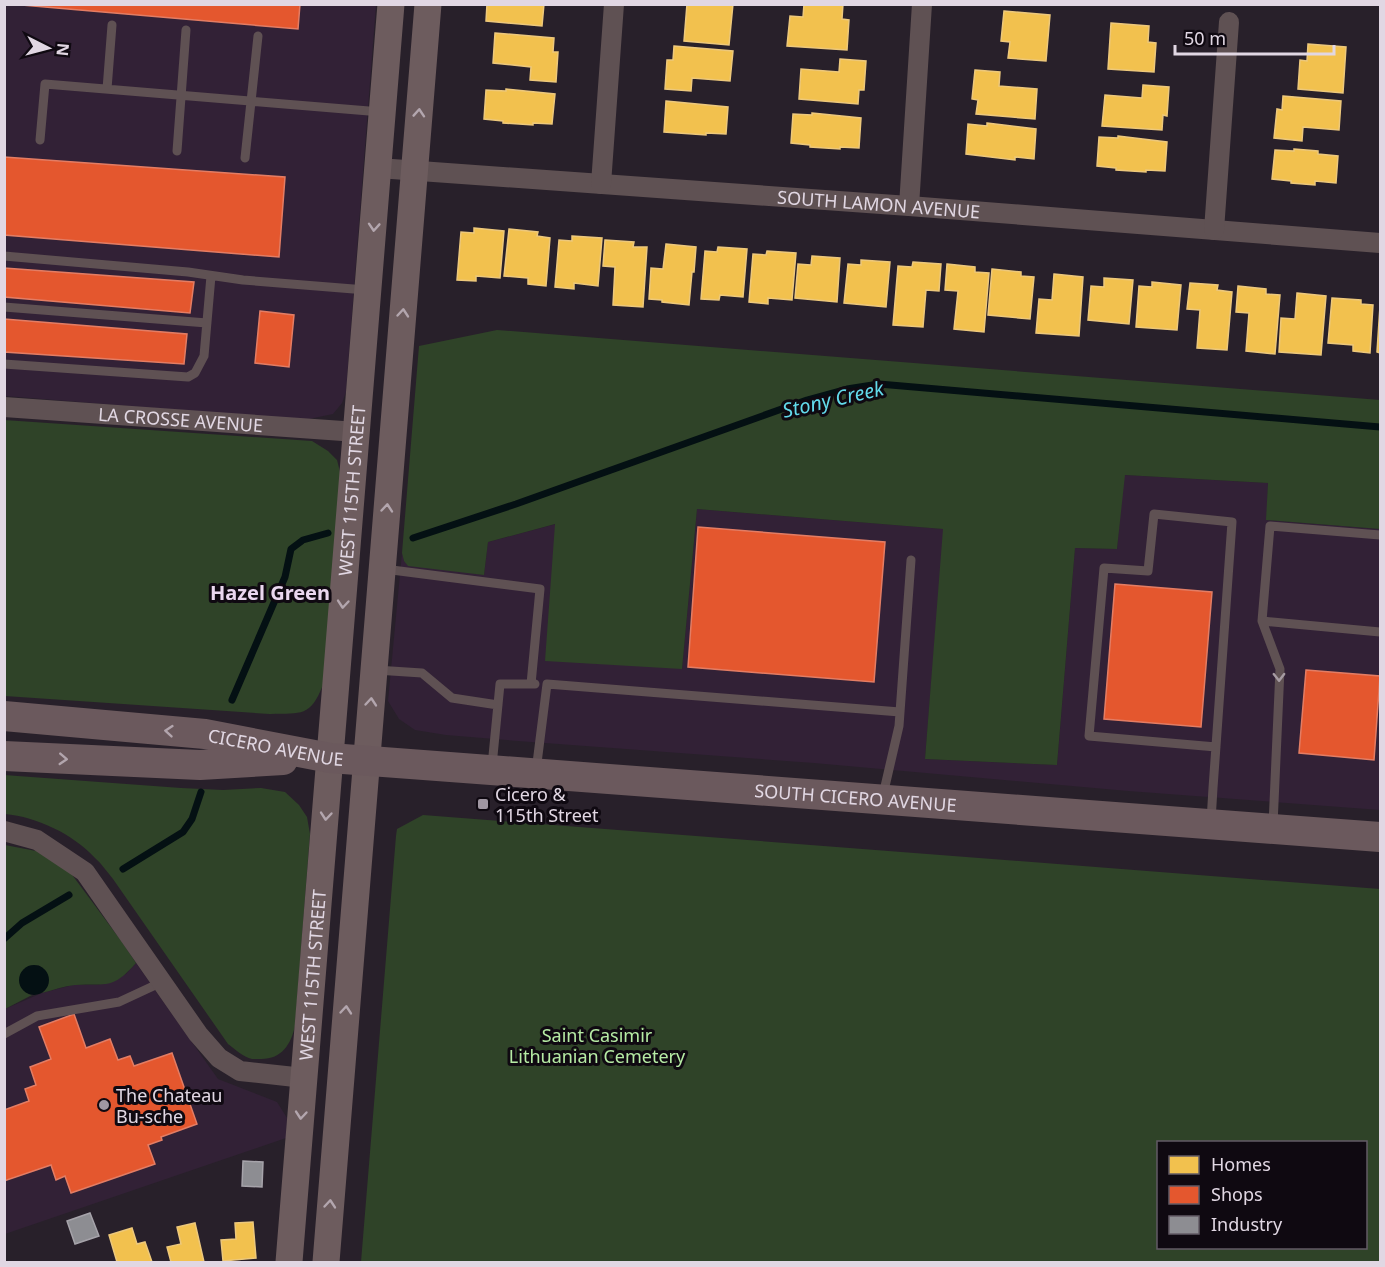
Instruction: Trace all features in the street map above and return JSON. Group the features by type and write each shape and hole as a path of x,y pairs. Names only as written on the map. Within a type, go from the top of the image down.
{"main road":[{"name":"CICERO AVENUE","path":"4,716 205,734 330,758"},
{"name":"CICERO AVENUE","path":"4,756 200,765 330,758"},
{"name":"SOUTH CICERO AVENUE","path":"330,758 1380,837"}],"street":[{"name":"WEST 115TH STREET","path":"289,1263 391,4"},
{"name":"WEST 115TH STREET","path":"326,1263 428,4"},
{"path":"601,184 614,4"},
{"path":"909,206 922,4"},
{"path":"1214,230 1228,22"},
{"name":"SOUTH LAMON AVENUE","path":"378,168 1380,243"},
{"name":"LA CROSSE AVENUE","path":"4,407 357,432"},
{"path":"4,831 37,840 85,872 198,1034 219,1058 240,1071 304,1078"}],"lane":[{"path":"107,89 112,25"},
{"path":"177,150 186,30"},
{"path":"245,158 258,36"},
{"path":"39,140 45,84 383,112"},
{"path":"4,255 188,272 243,280 369,290"},
{"path":"4,364 188,377 195,374 204,356 211,276"},
{"path":"4,307 207,323"},
{"path":"1210,824 1216,747 1232,522 1154,514 1148,571 1104,568 1089,736 1216,747"},
{"path":"1272,829 1280,669 1262,621 1270,526 1380,535"},
{"path":"883,799 900,712 911,560"},
{"path":"382,569 540,590 531,684"},
{"path":"1262,621 1380,632"},
{"path":"374,670 422,673 452,698 498,705"},
{"path":"492,770 500,684 547,684 900,712"},
{"path":"536,773 547,684"},
{"path":"4,1034 37,1016 119,1002 162,982"}],"shaded area":[{"path":"4,5 376,5 346,392 342,403 333,414 304,420 5,396"},
{"path":"1124,475 1268,483 1267,520 1380,529 1380,810 446,735 415,730 399,719 388,701 402,553 404,561 484,575 488,542 556,524 682,669 697,509 944,529 925,759 1057,765 1075,548 1117,549"},
{"path":"136,963 218,1079 277,1102 287,1118 286,1138 5,1234 5,1009 42,993 73,985 98,985 126,974"},
{"path":"34,965 45,969 49,980 45,991 34,995 23,991 19,980 23,969"}],"green space":[{"path":"497,330 1380,400 1380,529 1266,520 1268,483 1125,475 1117,549 1075,548 1057,765 925,759 943,529 697,509 682,669 545,661 555,524 488,542 484,575 408,566 402,553 419,346"},
{"path":"4,420 312,441 328,451 337,460 341,476 323,685 314,703 304,711 297,713 270,714 5,696"},
{"path":"4,775 181,788 223,790 261,788 285,792 299,805 307,817 310,834 295,1026 291,1039 284,1049 275,1056 252,1059 242,1055 228,1044 98,860 76,841 54,828 5,814"},
{"name":"Saint Casimir Lithuanian Cemetery","path":"423,815 1380,889 1380,1262 361,1262 397,829"},
{"path":"5,845 36,851 70,872 136,963 128,972 109,983 71,986 42,993 46,989 46,971 38,965 28,994 32,995 5,1009"}],"building: Homes":[{"path":"487,4 544,4 542,26 486,21"},
{"path":"687,4 733,4 729,45 684,41"},
{"path":"804,4 843,4 842,19 849,20 847,50 787,46 790,16 803,17"},
{"path":"1004,11 1050,15 1046,61 1008,58 1010,42 1001,41"},
{"path":"1111,23 1149,26 1148,42 1156,43 1154,72 1108,69"},
{"path":"495,33 554,38 553,52 558,52 556,82 530,80 531,67 493,63"},
{"path":"1308,44 1346,47 1343,93 1298,89 1300,60 1307,61"},
{"path":"674,46 733,51 730,81 692,78 691,91 665,89 667,60 673,60"},
{"path":"840,59 866,61 864,90 859,90 858,104 799,99 801,69 839,72"},
{"path":"975,70 1000,72 999,86 1037,89 1035,119 976,114 978,100 972,99"},
{"path":"1143,85 1169,87 1167,116 1163,115 1162,130 1102,126 1105,95 1142,98"},
{"path":"506,89 555,94 552,124 503,123 503,121 484,119 486,90 506,91"},
{"path":"1283,96 1341,101 1339,130 1303,127 1302,141 1274,138 1277,109 1282,110"},
{"path":"666,101 728,107 726,134 664,132"},
{"path":"812,113 861,118 859,148 810,147 810,145 791,143 793,114 812,115"},
{"path":"987,123 1036,129 1034,159 1015,157 1015,160 966,154 968,124 987,126"},
{"path":"1118,136 1167,142 1165,171 1116,170 1116,168 1097,166 1099,137 1118,138"},
{"path":"1294,149 1338,156 1336,183 1315,181 1315,185 1272,179 1275,150 1294,151"},
{"path":"474,228 504,231 500,278 476,276 476,281 457,280 461,232 474,233"},
{"path":"509,229 538,232 537,236 550,238 546,286 528,284 528,278 504,276"},
{"path":"572,236 602,238 598,286 574,283 574,289 555,287 559,240 572,241"},
{"path":"605,240 634,242 633,247 647,247 643,307 613,305 615,267 603,266"},
{"path":"666,244 696,247 689,305 649,299 651,268 663,269"},
{"path":"718,247 747,249 743,297 720,295 719,300 701,299 705,251 717,252"},
{"path":"767,251 796,253 792,300 768,298 768,304 749,302 753,254 766,255"},
{"path":"812,256 840,258 837,302 795,298 798,264 811,265"},
{"path":"861,260 890,262 886,307 844,303 848,264 861,265"},
{"path":"913,262 941,264 939,291 926,290 923,327 893,325 898,266 912,267"},
{"path":"947,264 975,267 975,272 989,273 984,332 954,329 958,291 945,290"},
{"path":"992,269 1021,272 1021,276 1034,277 1030,319 988,315"},
{"path":"1054,274 1083,277 1079,336 1036,333 1039,299 1052,300"},
{"path":"1104,278 1133,280 1129,324 1088,320 1091,286 1104,287"},
{"path":"1152,282 1181,285 1177,330 1136,327 1139,286 1152,287"},
{"path":"1190,283 1218,285 1217,290 1232,292 1227,350 1197,348 1200,310 1187,309"},
{"path":"1238,286 1266,289 1266,294 1280,295 1275,354 1246,351 1249,313 1236,312"},
{"path":"1297,293 1326,296 1321,355 1279,352 1281,318 1295,319"},
{"path":"1332,298 1361,300 1361,304 1373,305 1370,353 1353,351 1353,345 1328,343"},
{"path":"1380,306 1380,353 1377,352"},
{"path":"253,1222 256,1258 223,1261 221,1240 236,1239 235,1223"},
{"path":"195,1223 204,1262 171,1262 167,1247 181,1244 177,1227"},
{"path":"132,1228 137,1244 145,1242 152,1262 117,1262 109,1235"}],"building: Shops":[{"path":"10,4 300,4 298,29"},
{"path":"4,157 285,177 279,257 4,235"},
{"path":"4,268 194,282 190,313 4,297"},
{"path":"260,311 294,315 289,367 255,363"},
{"path":"4,319 187,334 184,364 4,352"},
{"path":"698,527 885,542 874,682 688,667"},
{"path":"1115,584 1212,592 1201,727 1104,719"},
{"path":"1306,670 1380,676 1374,760 1299,753"},
{"name":"The Chateau Bu-sche","path":"74,1014 86,1048 110,1039 118,1060 130,1056 134,1066 172,1053 197,1124 161,1137 162,1140 148,1145 155,1164 71,1193 65,1176 56,1180 51,1165 4,1181 4,1110 29,1101 25,1089 36,1085 30,1067 51,1059 39,1027"}],"building: Industry":[{"path":"243,1161 263,1162 262,1187 242,1186"},
{"path":"90,1213 99,1236 75,1244 67,1221"}],"waterway":[{"name":"Stony Creek","path":"413,538 516,504 807,400 847,389 879,384 1380,427"},
{"name":"Stony Creek","path":"232,700 285,577 291,549 303,540 328,533"},
{"name":"Stony Creek","path":"123,869 183,832 192,819 201,792"},
{"name":"Stony Creek","path":"4,939 22,923 69,895"}],"place":[{"name":"Cicero & 115th Street","path":"483,804"},
{"name":"The Chateau Bu-sche","path":"104,1105"}],"district":[{"name":"Hazel Green","path":"270,592"}]}
